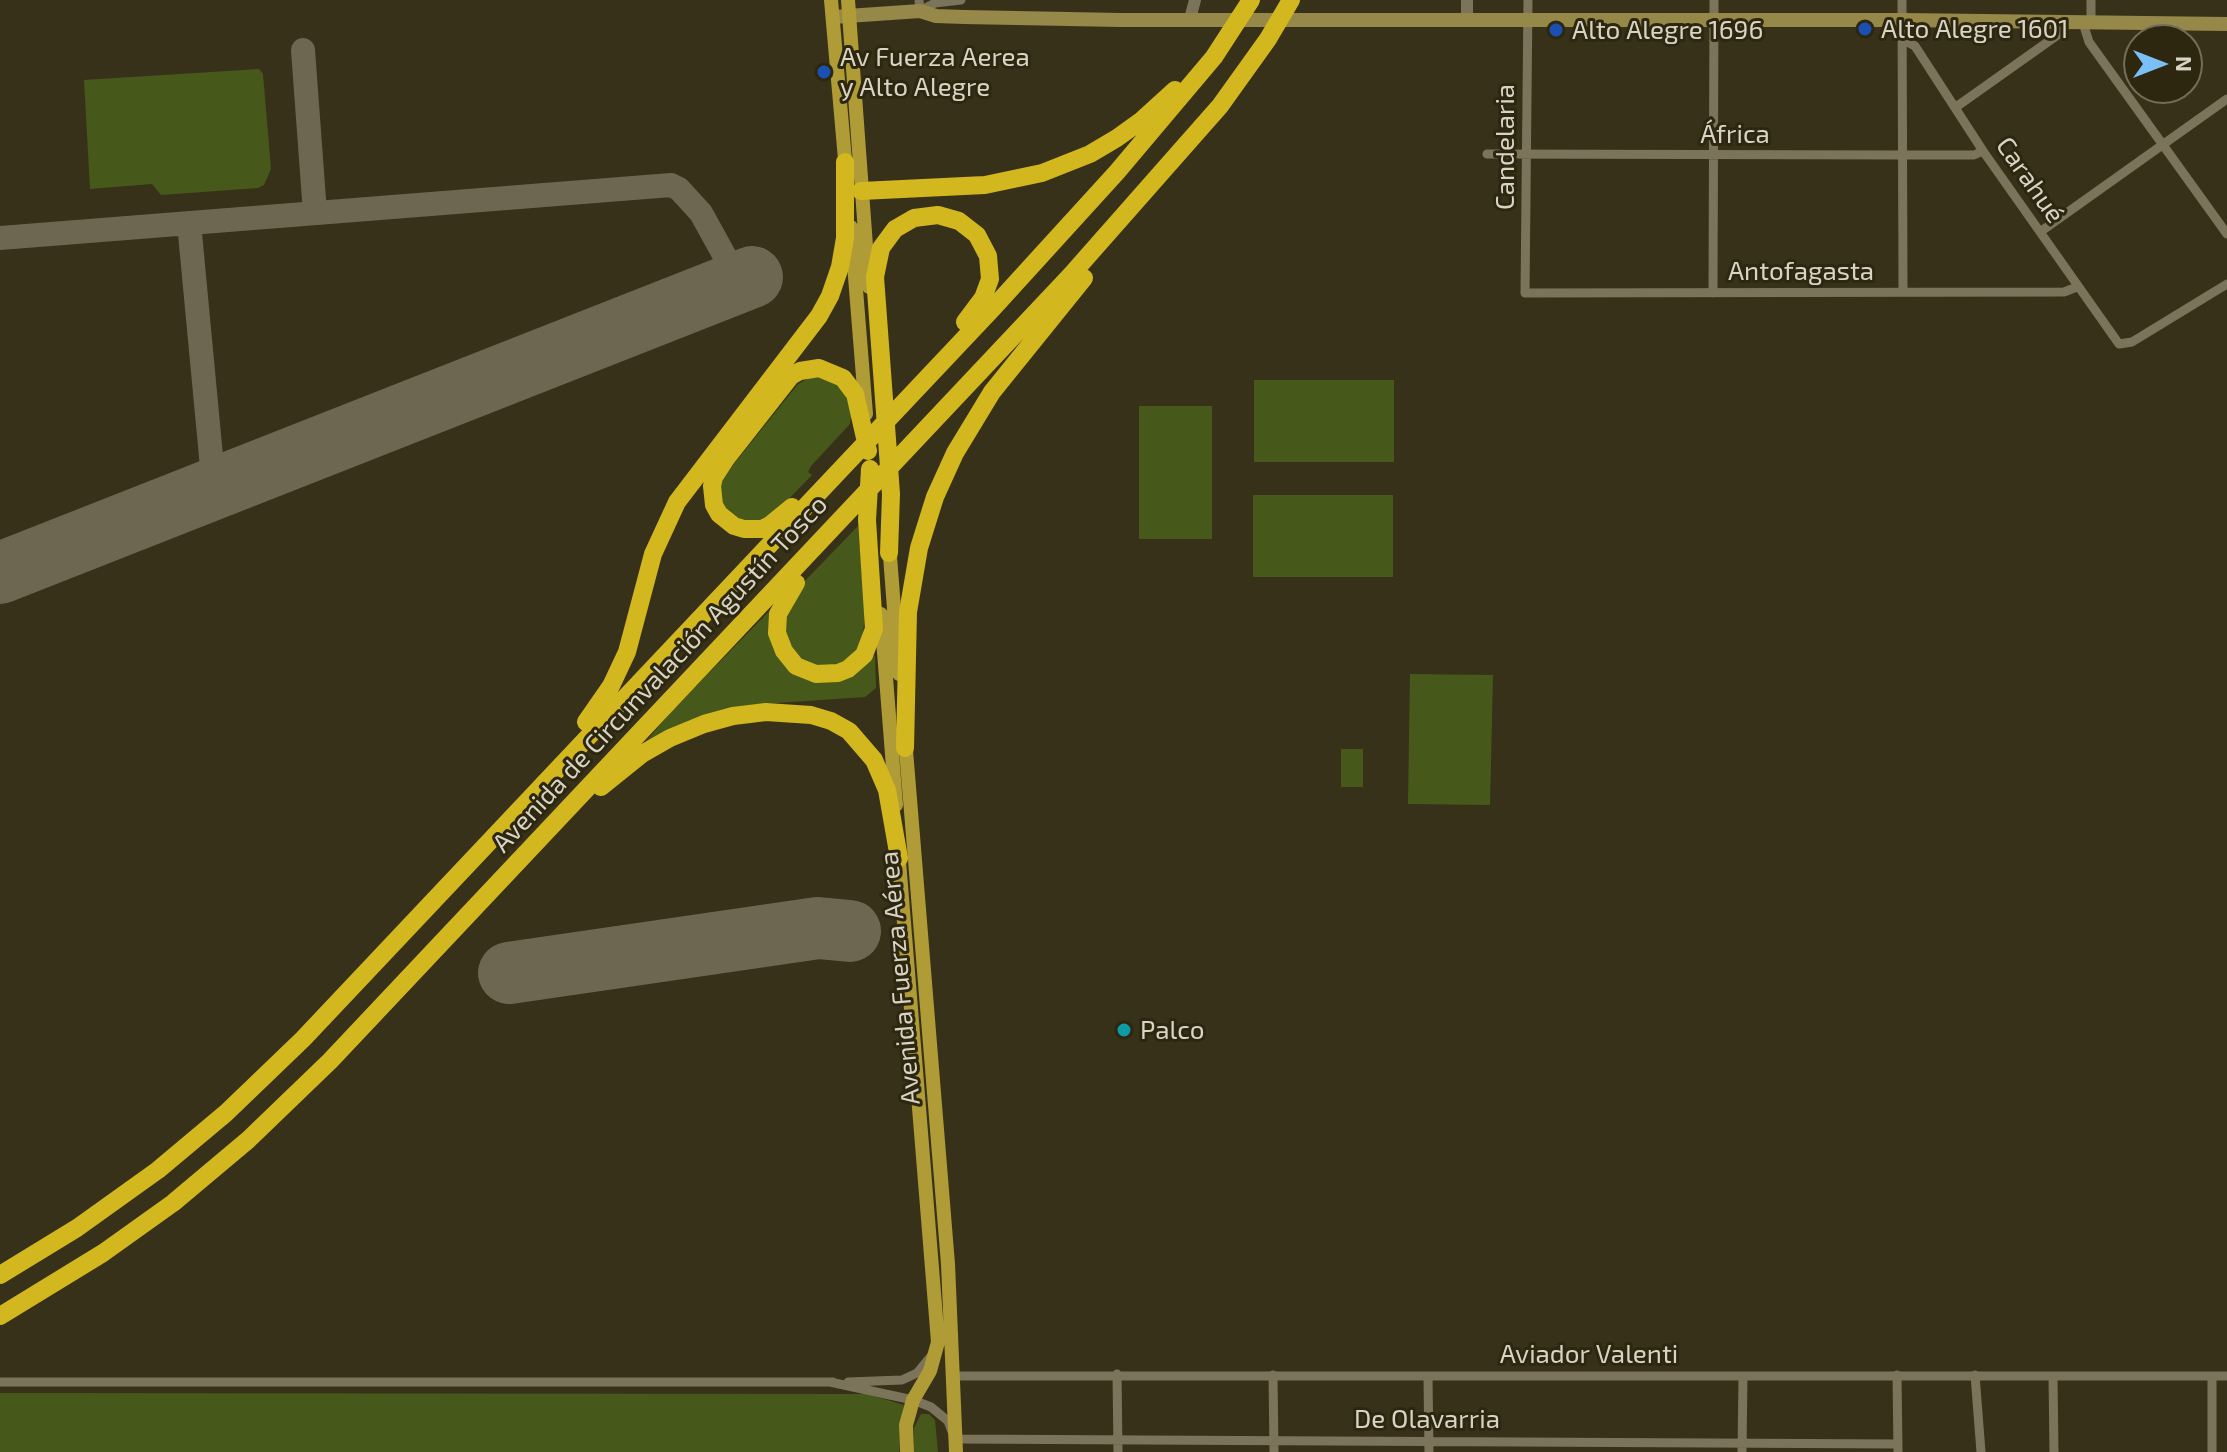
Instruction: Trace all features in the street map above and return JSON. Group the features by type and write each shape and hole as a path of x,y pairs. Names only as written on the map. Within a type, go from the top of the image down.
{"highway":[{"path":"861,191 1006,182 1042,173 1090,154 1130,129 1174,91 1240,0"},
{"name":"Avenida de Circunvalación Agustín Tosco","path":"0,1275 118,1199 226,1113 303,1039 874,435 1137,150 1214,57 1251,0"},
{"name":"Avenida de Circunvalación Agustín Tosco","path":"0,1316 67,1277 139,1229 248,1140 330,1061 1020,331 1187,146 1250,65 1294,0"},
{"path":"889,553 888,498 880,392 875,277 881,248 895,229 914,218 938,215 959,221 983,244 990,268 988,287 976,310 916,375 874,435 830,467 770,525 753,530 734,526 719,514 712,496 714,477 791,376 809,368 819,368 836,374 849,384 863,410 870,466 870,517 875,618 868,648 857,663 838,673 816,674 789,659 779,642 778,614 787,594 919,451 1086,276 1195,155 1250,65"},
{"path":"469,863 519,795 600,704 627,652 653,554 677,502 825,306 844,251 845,162"},
{"path":"905,748 908,612 919,548 935,497 961,443 992,392 1086,276"},
{"path":"535,843 629,764 670,738 733,716 783,711 831,721 849,731 869,752 887,790 899,858"}],"main road":[{"path":"831,0 863,410"},
{"path":"848,0 861,191 880,392"},
{"path":"833,17 919,6 936,16 964,17 2227,24"},
{"name":"Avenida Fuerza Aérea","path":"870,517 938,1342 930,1371 913,1400 906,1425 907,1452"},
{"name":"Avenida Fuerza Aérea","path":"889,553 948,1264 955,1446"},
{"path":"913,1040 930,1038"}],"street":[{"path":"919,6 961,0"},
{"path":"1195,0 1197,19"},
{"path":"1467,0 1467,20"},
{"name":"Candelaria","path":"1525,293 1528,0"},
{"path":"1713,293 1714,0"},
{"path":"1902,0 1903,292"},
{"path":"1956,107 2059,34 2081,23 2091,0"},
{"path":"2081,23 2089,42 2227,234"},
{"name":"Carahué","path":"1902,39 1915,46 1983,151 2114,339 2125,345 2227,284"},
{"path":"2040,232 2227,99"},
{"name":"África","path":"1487,154 1974,155 1983,151"},
{"name":"Antofagasta","path":"1525,293 2064,292 2077,287"},
{"path":"0,1382 890,1382 910,1377 923,1368 938,1342"},
{"path":"1117,1374 1118,1452"},
{"path":"1273,1375 1274,1452"},
{"path":"1897,1375 1898,1448"},
{"path":"1975,1375 1981,1452"},
{"name":"Aviador Valenti","path":"952,1376 2227,1376"},
{"path":"1742,1449 1743,1376"},
{"path":"2053,1376 2054,1452"},
{"path":"2212,1376 2212,1452"},
{"path":"1428,1377 1429,1452"},
{"path":"830,1382 913,1400 944,1416 952,1427 955,1446"},
{"name":"De Olavarria","path":"955,1446 1117,1439 1429,1441 1742,1449 1898,1448"}],"green space":[{"path":"259,69 263,74 271,169 264,185 258,188 161,195 152,184 90,189 84,80"},
{"path":"821,377 842,387 852,411 850,424 811,466 808,472 812,475 779,509 760,521 738,519 720,499 721,480 798,384 809,378"},
{"path":"1254,380 1394,380 1394,462 1254,462"},
{"path":"1139,406 1212,406 1212,539 1139,539"},
{"path":"1253,495 1393,495 1393,577 1253,577"},
{"path":"858,526 865,610 863,635 856,656 828,670 794,656 783,628 789,604 802,584"},
{"path":"775,605 772,617 809,679 871,653 875,656 876,688 865,697 762,704 643,745 669,714"},
{"path":"1410,674 1493,675 1490,805 1408,804"},
{"path":"1341,749 1363,749 1363,787 1341,787"},
{"path":"0,1393 867,1394 904,1405 899,1452 0,1452"},
{"path":"921,1414 929,1414 935,1420 938,1452 914,1452 914,1428"}],"taxiway":[{"path":"303,50 315,213"},
{"path":"0,238 671,185 679,189 701,213 739,282"},
{"path":"189,223 214,488"}],"runway":[{"path":"0,573 752,277"},
{"path":"509,973 818,928 850,931"}],"place":[{"name":"Alto Alegre 1601","path":"1865,29"},
{"name":"Alto Alegre 1696","path":"1556,30"},
{"name":"Av Fuerza Aerea y Alto Alegre","path":"824,72"},
{"name":"Palco","path":"1124,1030"}]}
